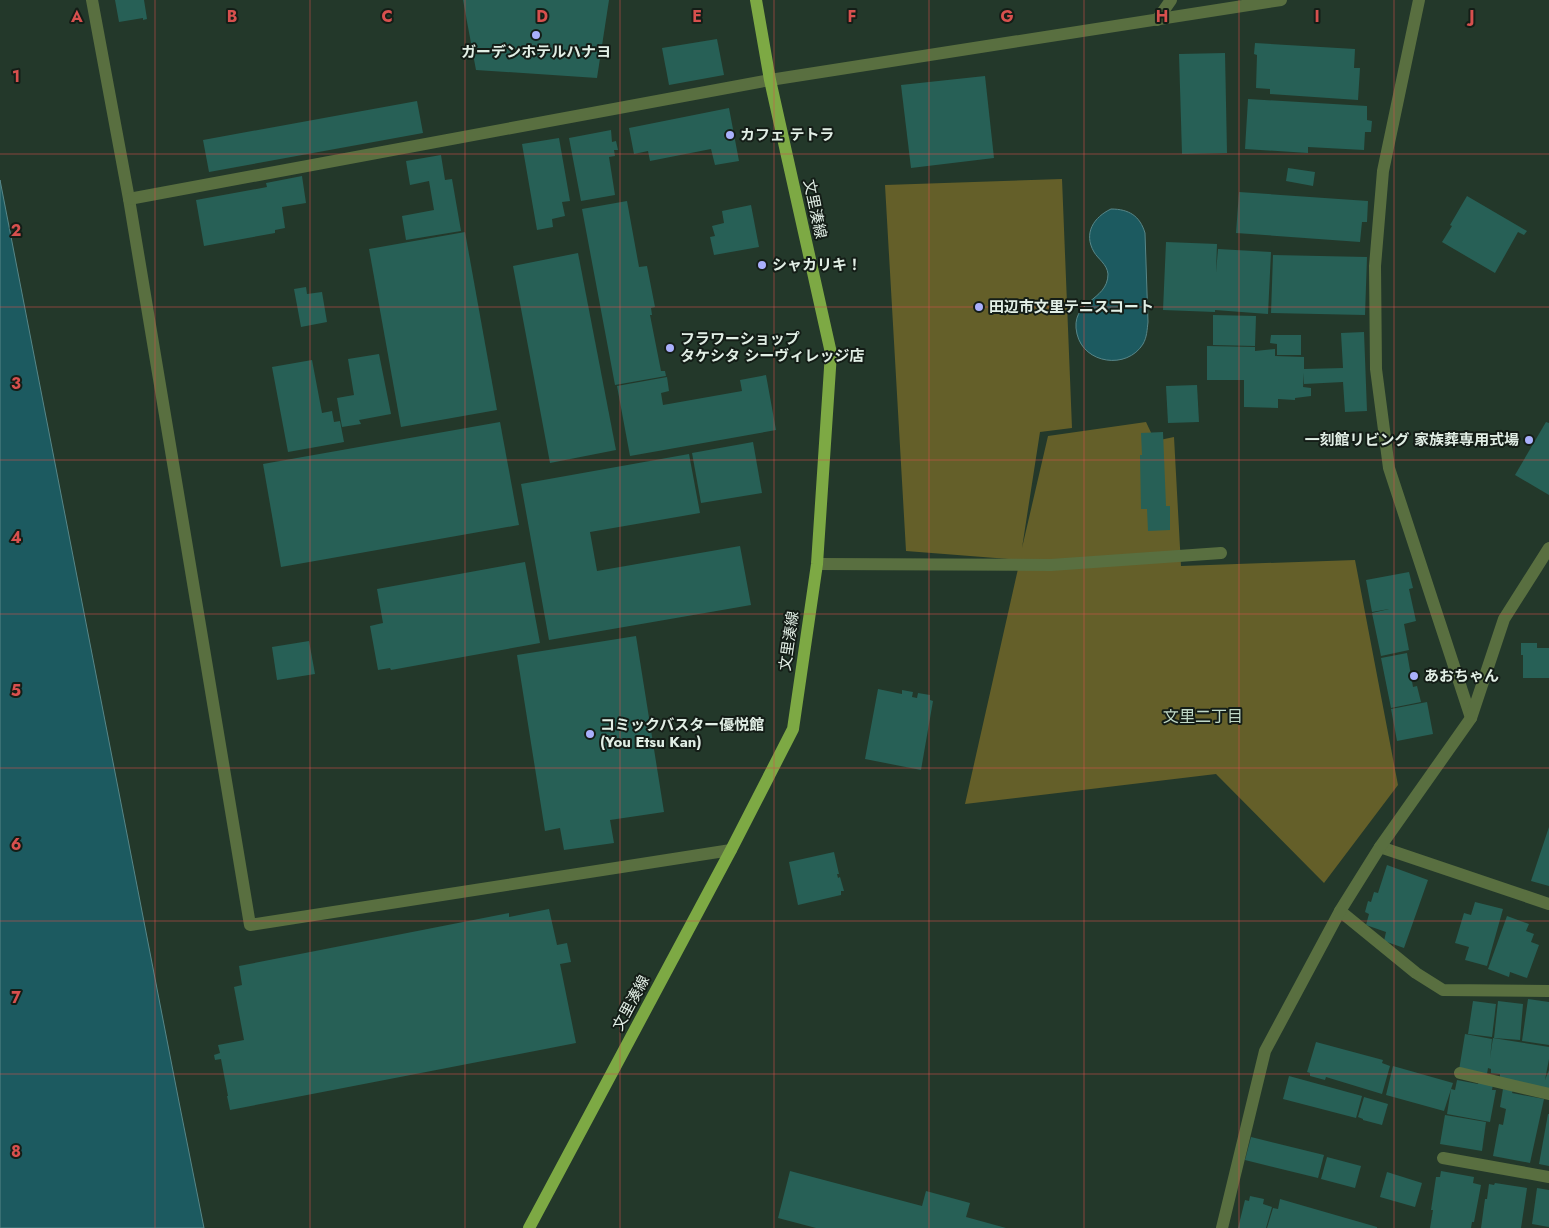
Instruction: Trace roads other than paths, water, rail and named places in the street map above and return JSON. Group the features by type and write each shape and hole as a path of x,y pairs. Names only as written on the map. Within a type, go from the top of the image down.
{"main road":[{"name":"文里湊線","path":"529,1228 731,850 793,729 817,564 831,353 770,80 756,0"}],"street":[{"path":"92,0 129,199 250,925 731,850"},
{"path":"1157,20 1171,0"},
{"path":"129,199 770,80 1281,0"},
{"path":"1419,0 1383,171 1375,266 1376,369 1389,468 1471,718"},
{"path":"1222,1228 1265,1051 1340,910 1380,847 1471,718 1504,619 1549,548"},
{"path":"817,564 1051,565 1221,553"},
{"path":"1380,847 1549,904"},
{"path":"1340,910 1416,974 1443,990 1549,990"},
{"path":"1460,1074 1549,1094"},
{"path":"1443,1158 1549,1177"}],"water":[{"path":"0,180 179,1102 204,1228 0,1228"},
{"path":"1111,209 1123,210 1133,215 1140,222 1145,233 1148,322 1146,336 1143,344 1136,352 1127,358 1117,360 1107,360 1088,352 1081,344 1077,334 1076,323 1078,314 1083,307 1102,290 1106,283 1107,270 1094,252 1091,245 1090,232 1095,221"}],"place":[{"name":"ガーデンホテルハナヨ","path":"536,35"},
{"name":"カフェ テトラ","path":"730,135"},
{"name":"シャカリキ！","path":"762,265"},
{"name":"田辺市文里テニスコート","path":"979,307"},
{"name":"フラワーショップ タケシタ シーヴィレッジ店","path":"670,348"},
{"name":"一刻館リビング 家族葬専用式場","path":"1529,440"},
{"name":"あおちゃん","path":"1414,676"},
{"name":"コミックバスター優悦館 (You Etsu Kan)","path":"590,734"}],"district":[{"name":"文里二丁目","path":"1203,716"}]}
